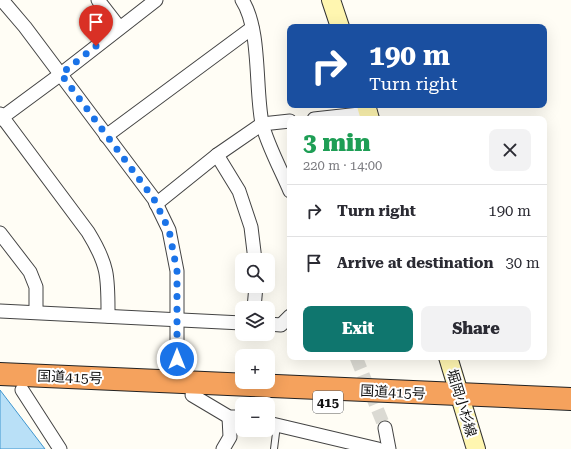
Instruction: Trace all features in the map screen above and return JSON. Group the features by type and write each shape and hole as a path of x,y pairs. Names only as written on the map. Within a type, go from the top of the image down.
{"highway":[{"name":"国道415号","path":"0,374 71,384 462,401 571,412"},
{"name":"国道415号","path":"0,389 22,390 71,384"},
{"name":"国道415号","path":"462,401 571,399"}],"main road":[{"path":"331,0 339,24"},
{"name":"堀岡小杉線","path":"449,360 476,449"}],"street":[{"path":"2,0 61,74 156,204 169,230 177,271 177,320 184,388 229,417 235,417"},
{"path":"98,0 119,27"},
{"path":"108,316 108,279 105,262 99,250 88,232 1,117 61,74 119,27 156,0"},
{"path":"242,0 248,9 252,28 262,124 287,184"},
{"path":"106,136 252,28"},
{"path":"337,116 368,112"},
{"path":"156,204 217,155 262,124 287,122"},
{"path":"217,155 239,191 251,227 254,253"},
{"path":"0,233 30,272 36,287 36,312"},
{"path":"0,310 235,323"},
{"path":"275,324 281,324 287,319"},
{"path":"22,390 60,449"},
{"path":"223,449 230,437 229,417"},
{"path":"275,425 378,449"},
{"path":"385,428 389,449"}],"lane":[{"path":"273,437 274,449"}],"water":[{"path":"0,390 45,449 0,449"}],"tunnel":[{"path":"357,360 385,428"}],"route":[{"path":"96,46 61,74 154,199 169,230 177,271 177,359"}]}
